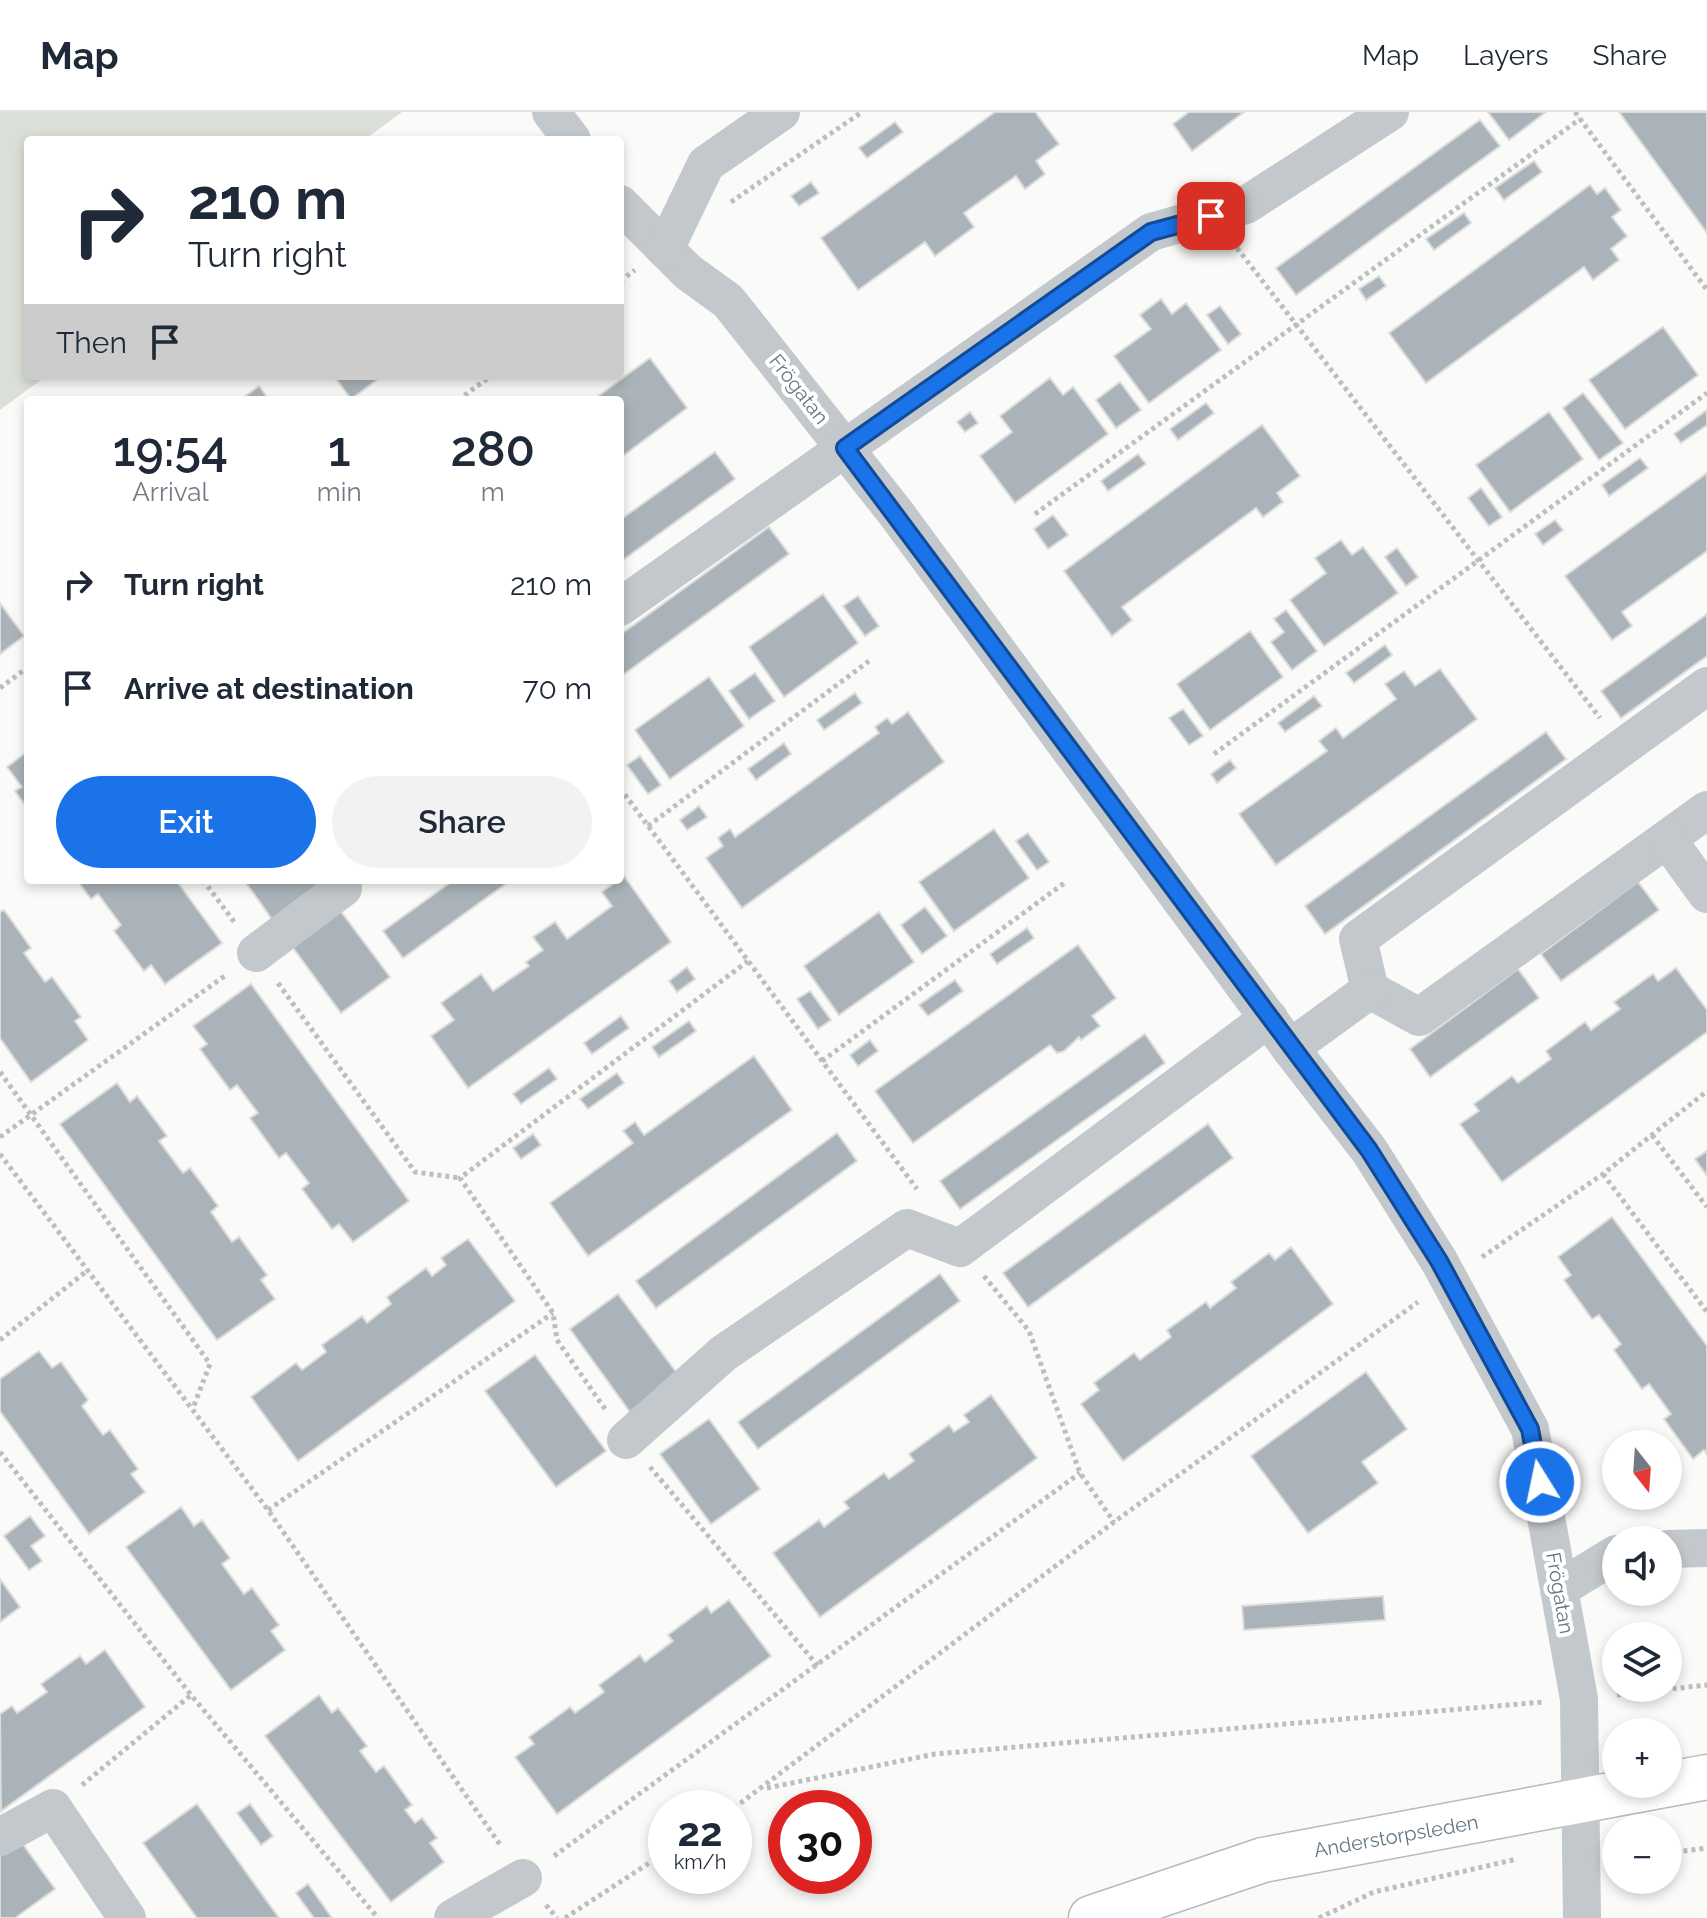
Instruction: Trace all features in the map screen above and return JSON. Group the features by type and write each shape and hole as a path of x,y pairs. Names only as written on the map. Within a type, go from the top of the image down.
{"main road":[{"name":"Anderstorpsleden","path":"1091,1918 1263,1860 1707,1777"}],"street":[{"path":"551,112 569,136"},
{"path":"676,260 706,164 781,112"},
{"path":"624,604 1151,232 1246,205 1390,112"},
{"name":"Frögatan","path":"624,208 676,260 728,301 845,448 1369,1150 1449,1280 1530,1429 1579,1699 1584,1844 1582,1918"},
{"path":"1707,686 1358,939 1370,990 1419,1017 1707,810"},
{"path":"1667,839 1707,894"},
{"path":"256,953 343,888 341,884"},
{"path":"626,1440 724,1353 907,1228 960,1248 1279,1033 1370,990"},
{"path":"1682,1549 1707,1548"},
{"path":"1559,1589 1602,1563"},
{"path":"0,1837 53,1808 127,1918"},
{"path":"453,1918 523,1878"}],"path":[{"path":"726,206 862,112"},
{"path":"1575,112 1707,290"},
{"path":"1035,514 1580,119"},
{"path":"1211,216 1297,323 1622,748"},
{"path":"624,280 676,260"},
{"path":"464,396 486,380"},
{"path":"1214,754 1707,393"},
{"path":"648,826 869,661"},
{"path":"0,688 24,670"},
{"path":"624,793 923,1198"},
{"path":"822,1061 1067,881"},
{"path":"206,884 415,1172 460,1178 748,961"},
{"path":"0,1137 256,953"},
{"path":"0,1072 210,1364 192,1409"},
{"path":"752,1797 1114,1522 1449,1280 1603,1174 1707,1091"},
{"path":"1652,1135 1707,1207"},
{"path":"0,1154 268,1510 523,1878 557,1918"},
{"path":"1603,1174 1707,1312"},
{"path":"460,1178 553,1313 557,1340 626,1440 818,1666"},
{"path":"960,1248 1029,1331 1080,1473 1114,1522"},
{"path":"0,1340 88,1270"},
{"path":"268,1510 553,1313"},
{"path":"0,1452 191,1695 378,1918"},
{"path":"523,1878 1080,1473"},
{"path":"764,1789 935,1754 1579,1699 1707,1685"},
{"path":"53,1808 191,1695"},
{"path":"1319,1918 1374,1892 1584,1844"},
{"path":"1682,1851 1707,1848"},
{"path":"565,1918 648,1864"}],"shaded area":[{"path":"0,112 402,112 369,136 24,136 24,380 41,380 0,410"}],"building":[{"path":"995,112 1035,112 1059,144 1036,161 1045,174 1025,189 1016,176 964,213 974,227 935,256 925,242 858,290 821,238"},
{"path":"1189,112 1244,112 1192,151 1173,124"},
{"path":"1488,112 1546,112 1509,140"},
{"path":"1619,112 1707,112 1707,233"},
{"path":"1480,120 1500,146 1296,295 1276,268"},
{"path":"895,122 903,132 867,158 859,148"},
{"path":"1534,161 1542,172 1504,200 1495,188"},
{"path":"811,182 819,193 799,206 791,196"},
{"path":"1590,185 1597,194 1605,188 1621,210 1612,217 1627,236 1611,249 1619,260 1593,280 1584,267 1426,383 1389,333"},
{"path":"1464,213 1471,223 1434,250 1426,239"},
{"path":"1379,276 1386,286 1366,300 1359,289"},
{"path":"1161,299 1172,314 1186,303 1221,350 1149,403 1114,356 1151,329 1140,315"},
{"path":"1220,306 1241,334 1228,344 1207,315"},
{"path":"1663,327 1698,375 1625,429 1589,380"},
{"path":"650,358 687,408 624,455 624,396 598,396"},
{"path":"1050,378 1063,395 1073,387 1108,434 1015,503 980,456 1012,432 1000,416"},
{"path":"337,380 377,380 355,396 349,396"},
{"path":"1120,382 1141,410 1116,428 1096,400"},
{"path":"259,386 266,396 245,396"},
{"path":"1583,393 1623,443 1599,460 1563,408"},
{"path":"1206,403 1214,413 1178,440 1170,429"},
{"path":"1707,410 1707,425 1681,443 1674,434"},
{"path":"970,412 978,423 965,432 957,422"},
{"path":"1549,412 1583,459 1510,512 1476,465"},
{"path":"1262,425 1300,476 1277,493 1283,502 1263,517 1256,508 1122,607 1132,620 1112,636 1064,571"},
{"path":"715,452 735,479 624,559 624,517"},
{"path":"1138,454 1146,464 1108,491 1101,481"},
{"path":"1640,458 1648,468 1609,496 1602,485"},
{"path":"1707,473 1707,551 1622,612 1632,626 1612,640 1565,576"},
{"path":"1481,488 1502,517 1489,526 1468,498"},
{"path":"1053,515 1068,535 1048,549 1034,529"},
{"path":"1555,520 1563,530 1543,545 1535,534"},
{"path":"769,527 789,554 624,674 624,632"},
{"path":"1341,540 1352,555 1363,547 1398,593 1324,646 1290,600 1326,573 1315,558"},
{"path":"1397,548 1418,577 1406,586 1385,557"},
{"path":"823,594 858,643 784,697 749,647"},
{"path":"858,596 879,626 865,636 843,606"},
{"path":"0,603 24,636 0,654"},
{"path":"1286,610 1317,651 1292,670 1271,642 1284,632 1274,619"},
{"path":"1707,614 1707,656 1621,718 1601,691"},
{"path":"1250,631 1283,677 1210,730 1177,684"},
{"path":"1385,645 1392,655 1354,683 1346,673"},
{"path":"1440,669 1477,719 1276,865 1239,814 1327,751 1319,741 1336,728 1343,738 1396,699 1385,684 1404,671 1415,686"},
{"path":"755,673 775,701 749,719 729,691"},
{"path":"709,677 744,726 670,779 635,730"},
{"path":"855,693 862,703 824,730 817,720"},
{"path":"1314,696 1322,706 1285,732 1278,723"},
{"path":"1183,709 1203,736 1189,745 1169,718"},
{"path":"908,712 944,762 742,908 706,858 723,846 718,838 730,829 735,837 879,733 875,727 887,718 892,724"},
{"path":"1546,732 1566,759 1325,934 1305,906"},
{"path":"784,743 791,754 756,780 748,769"},
{"path":"24,754 24,803 15,791 22,787 7,767"},
{"path":"640,756 661,785 648,794 627,765"},
{"path":"1230,760 1236,768 1217,783 1211,774"},
{"path":"699,806 707,817 687,830 680,820"},
{"path":"994,829 1029,878 954,931 919,882"},
{"path":"1028,833 1049,862 1037,870 1016,841"},
{"path":"624,876 671,942 468,1088 431,1036 454,1020 441,1003 481,974 493,991 529,966 526,962 543,950 533,937 555,922 567,939 612,906 602,892 613,884 624,884"},
{"path":"1638,882 1659,910 1561,981 1541,954"},
{"path":"80,884 179,884 222,943 165,984 151,965 144,971 114,931 121,925 98,894 91,899"},
{"path":"247,884 322,884 323,886 274,922"},
{"path":"448,884 505,884 403,958 383,931"},
{"path":"925,907 947,936 922,954 901,925"},
{"path":"339,909 390,977 341,1013 291,945"},
{"path":"4,910 31,948 24,953 45,982 52,977 81,1017 75,1021 88,1040 31,1082 0,1038 0,912"},
{"path":"879,912 914,962 839,1015 804,966"},
{"path":"1027,928 1034,938 997,964 990,954"},
{"path":"1078,945 1116,998 1092,1016 1100,1026 1081,1040 1079,1037 1064,1051 1057,1053 1050,1045 913,1143 875,1091"},
{"path":"687,967 695,979 677,992 669,981"},
{"path":"1676,968 1707,1010 1707,1032 1502,1182 1460,1124 1479,1111 1474,1104 1512,1076 1518,1083 1551,1059 1546,1051 1585,1022 1591,1030 1620,1009 1614,1002 1653,974 1658,981"},
{"path":"1518,969 1539,998 1430,1077 1410,1049"},
{"path":"955,980 963,991 928,1016 919,1005"},
{"path":"251,984 409,1201 353,1242 339,1224 332,1229 302,1189 309,1183 286,1153 279,1158 250,1118 258,1113 237,1085 230,1090 200,1049 207,1044 193,1026"},
{"path":"810,991 831,1020 818,1029 797,999"},
{"path":"621,1016 629,1028 592,1054 584,1043"},
{"path":"689,1021 696,1031 659,1057 652,1047"},
{"path":"1145,1034 1165,1063 960,1209 940,1181"},
{"path":"870,1040 878,1051 858,1066 850,1055"},
{"path":"754,1056 792,1110 588,1256 550,1203 633,1143 623,1131 635,1122 644,1135"},
{"path":"549,1068 557,1079 521,1104 513,1094"},
{"path":"617,1073 624,1083 588,1109 580,1099"},
{"path":"117,1083 130,1102 137,1096 167,1136 159,1141 183,1173 190,1168 218,1206 211,1212 232,1242 239,1237 267,1275 261,1280 275,1299 217,1340 60,1124"},
{"path":"1208,1124 1233,1158 1028,1307 1003,1273"},
{"path":"837,1133 857,1161 656,1308 636,1281"},
{"path":"533,1134 541,1145 521,1159 513,1148"},
{"path":"1707,1151 1707,1176 1695,1159"},
{"path":"1612,1217 1707,1346 1707,1454 1704,1450 1693,1459 1682,1444 1682,1430 1672,1430 1664,1419 1671,1414 1649,1384 1642,1389 1614,1350 1621,1344 1599,1315 1592,1319 1564,1280 1571,1275 1558,1257"},
{"path":"468,1239 515,1301 298,1461 251,1397 296,1363 302,1370 326,1352 322,1345 362,1316 367,1323 391,1304 387,1297 426,1268 432,1276 446,1265 441,1258"},
{"path":"1291,1247 1333,1304 1123,1461 1081,1404 1099,1390 1094,1383 1134,1353 1140,1360 1171,1337 1167,1330 1206,1302 1210,1308 1236,1288 1231,1282 1269,1253 1275,1260"},
{"path":"940,1274 960,1301 758,1449 738,1422"},
{"path":"618,1294 679,1376 630,1412 570,1329"},
{"path":"39,1351 52,1368 61,1362 88,1400 82,1406 103,1435 110,1430 138,1469 131,1474 145,1492 89,1534 0,1411 0,1379"},
{"path":"535,1355 606,1451 556,1487 485,1391"},
{"path":"1366,1372 1407,1429 1362,1462 1378,1483 1308,1533 1251,1456"},
{"path":"991,1395 1037,1458 820,1617 773,1553 819,1520 824,1527 849,1508 844,1502 884,1473 889,1479 914,1461 909,1454 949,1425 954,1432 969,1422 964,1415"},
{"path":"709,1419 760,1489 711,1524 660,1454"},
{"path":"181,1507 194,1526 202,1520 230,1558 222,1564 244,1594 252,1588 279,1625 271,1631 285,1650 231,1690 126,1547"},
{"path":"30,1516 45,1536 31,1546 42,1561 29,1570 4,1536"},
{"path":"0,1579 20,1607 0,1622"},
{"path":"1383,1596 1385,1620 1244,1630 1242,1606"},
{"path":"729,1600 771,1656 557,1814 515,1757 534,1744 529,1737 570,1707 575,1713 604,1692 599,1685 640,1655 645,1662 673,1641 668,1635 707,1606 711,1613"},
{"path":"105,1650 145,1707 1,1811 0,1714 12,1706 17,1713 47,1692 41,1684 80,1656 86,1664"},
{"path":"319,1695 332,1713 338,1708 367,1746 360,1751 376,1772 384,1766 412,1805 405,1810 415,1823 422,1818 437,1838 430,1843 444,1862 391,1902 265,1736"},
{"path":"197,1804 279,1918 197,1918 143,1843"},
{"path":"250,1804 273,1836 261,1845 237,1813"},
{"path":"19,1839 55,1889 15,1918 0,1918 0,1853"},
{"path":"308,1884 332,1918 314,1918 296,1893"}],"route":[{"path":"1211,216 1151,232 845,448 969,610 1290,1048 1369,1150 1439,1261 1530,1429 1540,1482"}]}
